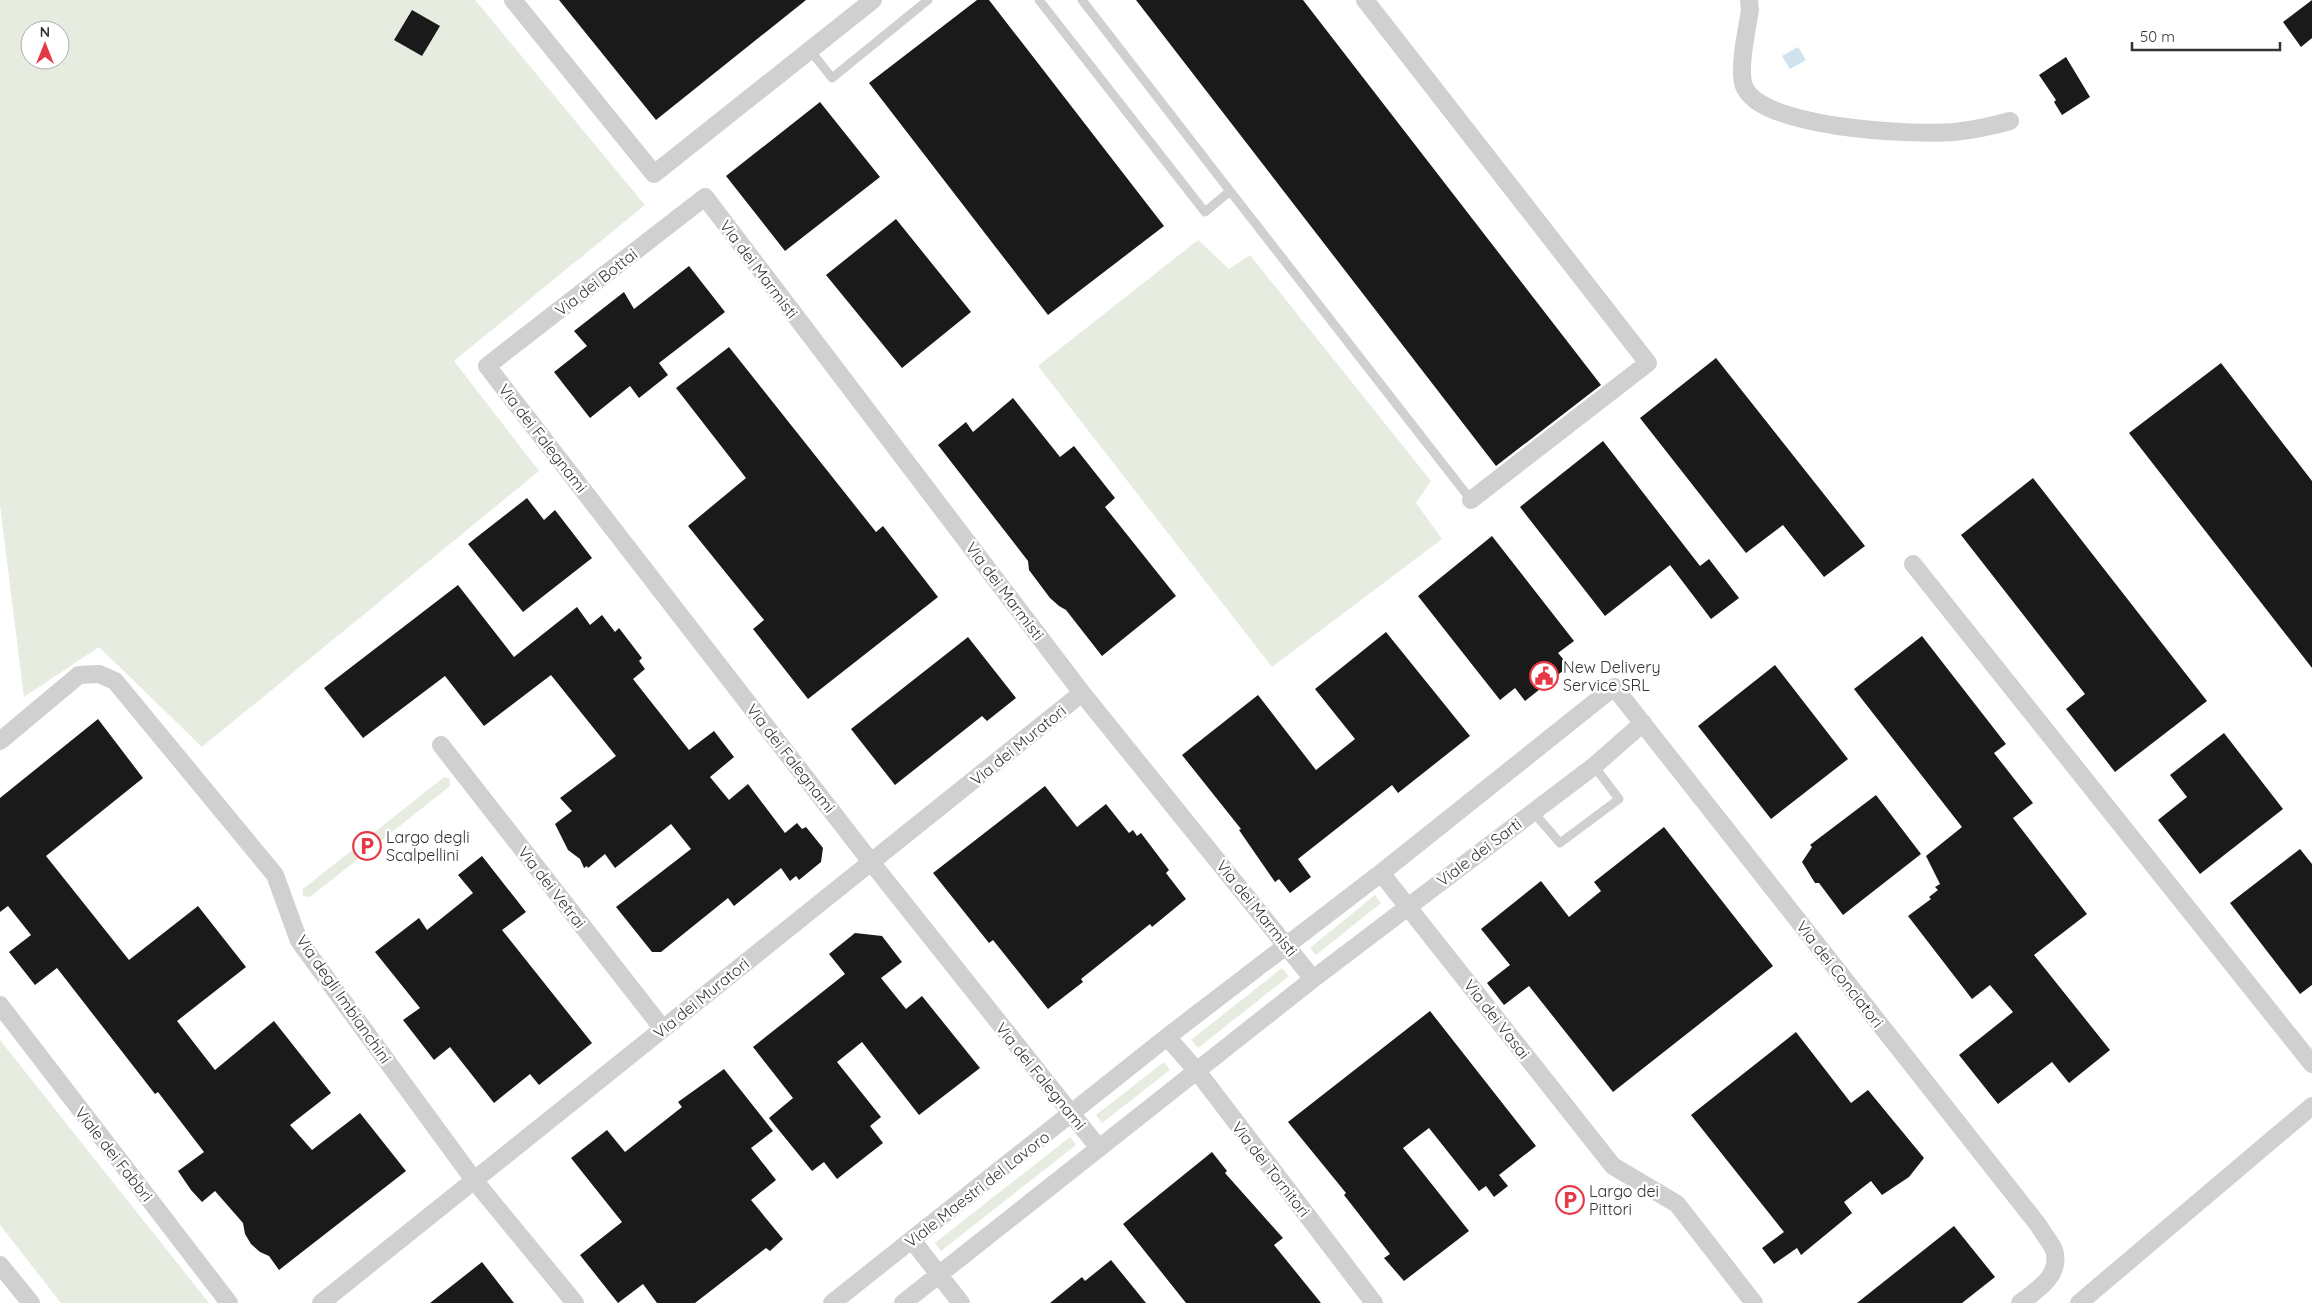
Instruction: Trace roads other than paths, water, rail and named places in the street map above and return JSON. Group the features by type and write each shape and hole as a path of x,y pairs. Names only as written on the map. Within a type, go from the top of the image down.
{"street":[{"path":"513,0 654,174 873,0"},
{"path":"1365,0 1648,363 1472,500"},
{"path":"1749,0 1750,10 1742,74 1744,87 1761,104 1785,114 1823,123 1886,132 1955,132 2010,121"},
{"name":"Via dei Bottai","path":"487,366 705,198"},
{"name":"Via dei Marmisti","path":"705,198 1082,694 1313,979"},
{"name":"Via dei Falegnami","path":"487,366 872,862 1098,1147"},
{"path":"1913,564 2312,1064"},
{"name":"Via degli Imbianchini","path":"0,741 80,675 99,674 115,681 275,875 299,941 474,1180 576,1303"},
{"name":"Via dei Conciatori","path":"1381,873 1614,686 2039,1226 2054,1250 2055,1267 2048,1281 2020,1303"},
{"name":"Via dei Muratori","path":"321,1303 1082,694"},
{"name":"Viale dei Sarti","path":"1313,979 1594,766 1643,723"},
{"name":"Via dei Vetrai","path":"440,745 663,1029"},
{"path":"1286,944 1381,873"},
{"name":"Via dei Vasai","path":"1381,873 1613,1166 1677,1204 1754,1303"},
{"name":"Viale Maestri del Lavoro","path":"832,1303 1286,944"},
{"path":"903,1303 1313,979"},
{"name":"Viale dei Fabbri","path":"0,1006 229,1303"},
{"name":"Via dei Tornitori","path":"1167,1037 1197,1071 1374,1303"},
{"path":"2080,1303 2312,1106"},
{"path":"912,1240 961,1303"},
{"path":"0,1264 31,1303"}],"lane":[{"path":"810,50 832,78 928,0"},
{"path":"1039,0 1205,212 1230,191"},
{"path":"1082,0 1472,500"},
{"path":"1533,812 1560,843 1568,838 1619,799 1594,766"}],"water":[{"path":"1798,47 1806,60 1790,69 1782,56"}],"place":[{"name":"New Delivery Service SRL","path":"1544,676"},
{"name":"Largo degli Scalpellini","path":"367,846"},
{"name":"Largo dei Pittori","path":"1570,1200"}]}
